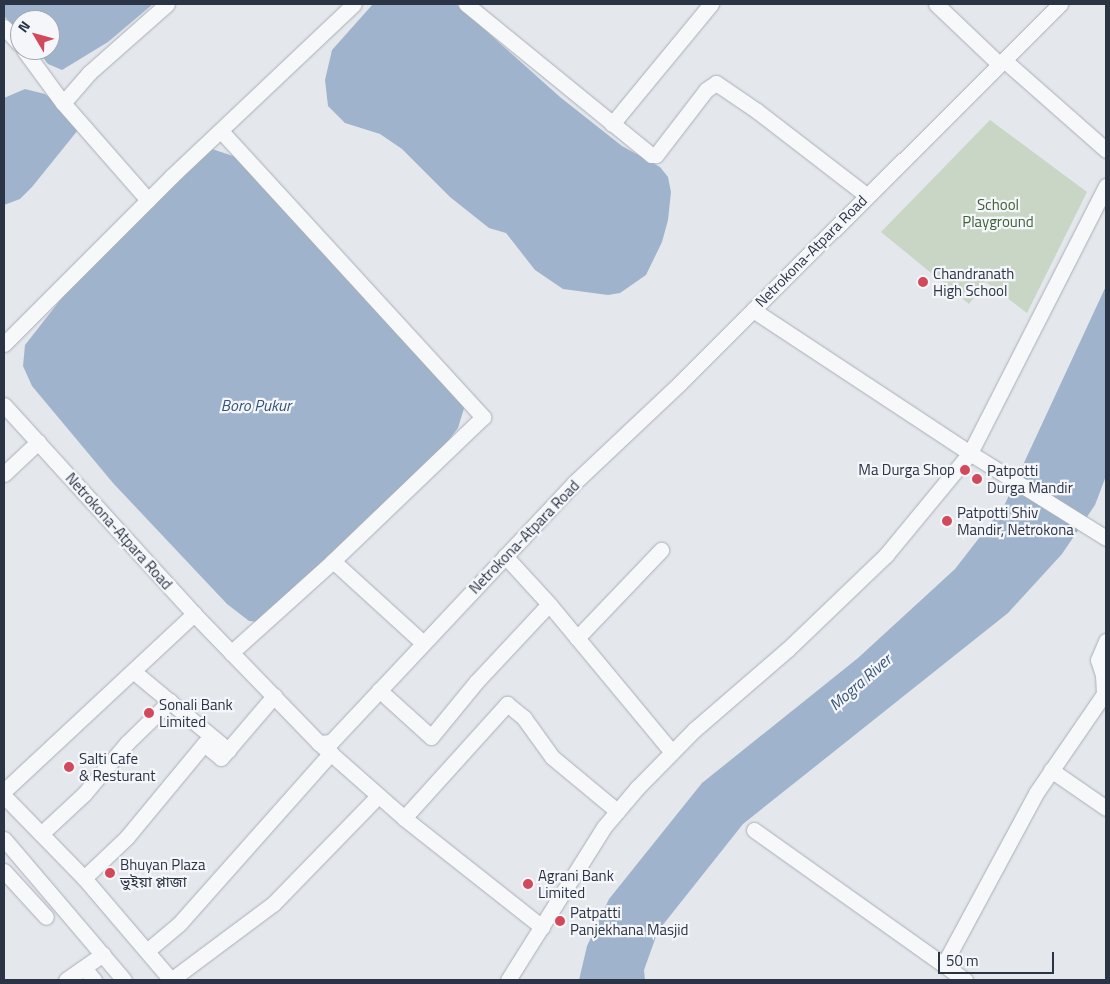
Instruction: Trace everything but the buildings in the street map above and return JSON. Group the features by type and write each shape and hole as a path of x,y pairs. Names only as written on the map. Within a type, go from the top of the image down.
{"street":[{"path":"63,103 89,73 167,4"},
{"path":"4,344 148,200 354,4"},
{"path":"466,4 612,124 655,156 706,90 716,83 757,111 866,195"},
{"path":"612,124 711,4"},
{"path":"936,4 1001,62 1106,150"},
{"name":"Netrokona-Atpara Road","path":"4,405 231,653 319,742 331,742 574,483 753,310 866,195 1060,4"},
{"path":"31,60 63,103 148,200"},
{"path":"221,131 483,417 333,561 231,653"},
{"path":"508,980 617,811 672,752 886,555 970,454 1106,186"},
{"path":"753,310 970,454 1104,537"},
{"path":"4,474 38,442"},
{"path":"577,638 661,550"},
{"path":"505,556 549,604 672,752"},
{"path":"333,561 423,643"},
{"path":"379,690 431,737 477,681 549,604"},
{"path":"4,791 194,614"},
{"path":"944,964 1015,830 1051,770 1101,711 1104,694 1103,675 1098,660 1106,641"},
{"path":"133,671 228,750"},
{"path":"84,878 127,836 204,744 221,758 274,696"},
{"path":"41,834 84,794 127,743 170,702"},
{"path":"404,818 507,704 524,718 552,757 617,811"},
{"path":"319,742 404,818 542,927"},
{"path":"148,950 178,924 331,753"},
{"path":"1051,770 1106,808"},
{"path":"4,796 84,878 148,950 171,980 273,904 378,796"},
{"path":"754,830 965,980"},
{"path":"4,839 124,980"},
{"path":"4,871 46,917"},
{"path":"66,980 103,954"},
{"path":"84,968 94,980"}],"green space":[{"name":"School Playground","path":"990,120 1087,192 1027,313 986,282 969,304 881,232"}],"water":[{"path":"4,4 153,4 108,42 62,70 48,64 45,60 60,60 60,10 10,10 10,22 4,16"},
{"path":"373,4 456,4 560,97 622,146 660,167 668,177 671,192 668,220 662,242 646,275 620,293 608,295 563,289 535,270 506,233 489,228 450,197 402,149 380,134 345,123 328,106 325,80 332,50"},
{"path":"25,89 45,94 64,109 78,130 32,187 20,199 4,205 4,98"},
{"name":"Boro Pukur","path":"212,149 239,158 465,405 458,428 441,450 259,622 249,621 227,604 113,483 32,386 23,366 25,345 72,285 147,208"},
{"name":"Mogra River","path":"1106,286 1106,476 1095,505 1062,554 1008,613 743,824 658,931 644,970 645,980 579,980 587,946 609,899 702,783 858,658 955,569 1004,506"}],"place":[{"name":"Chandranath High School","path":"923,282"},
{"name":"Ma Durga Shop","path":"965,470"},
{"name":"Patpotti Durga Mandir","path":"977,479"},
{"name":"Patpotti Shiv Mandir, Netrokona","path":"947,521"},
{"name":"Sonali Bank Limited","path":"149,713"},
{"name":"Salti Cafe & Resturant","path":"69,767"},
{"name":"Bhuyan Plaza ভুইয়া প্লাজা","path":"110,873"},
{"name":"Agrani Bank Limited","path":"528,884"},
{"name":"Patpatti Panjekhana Masjid","path":"560,921"}]}
